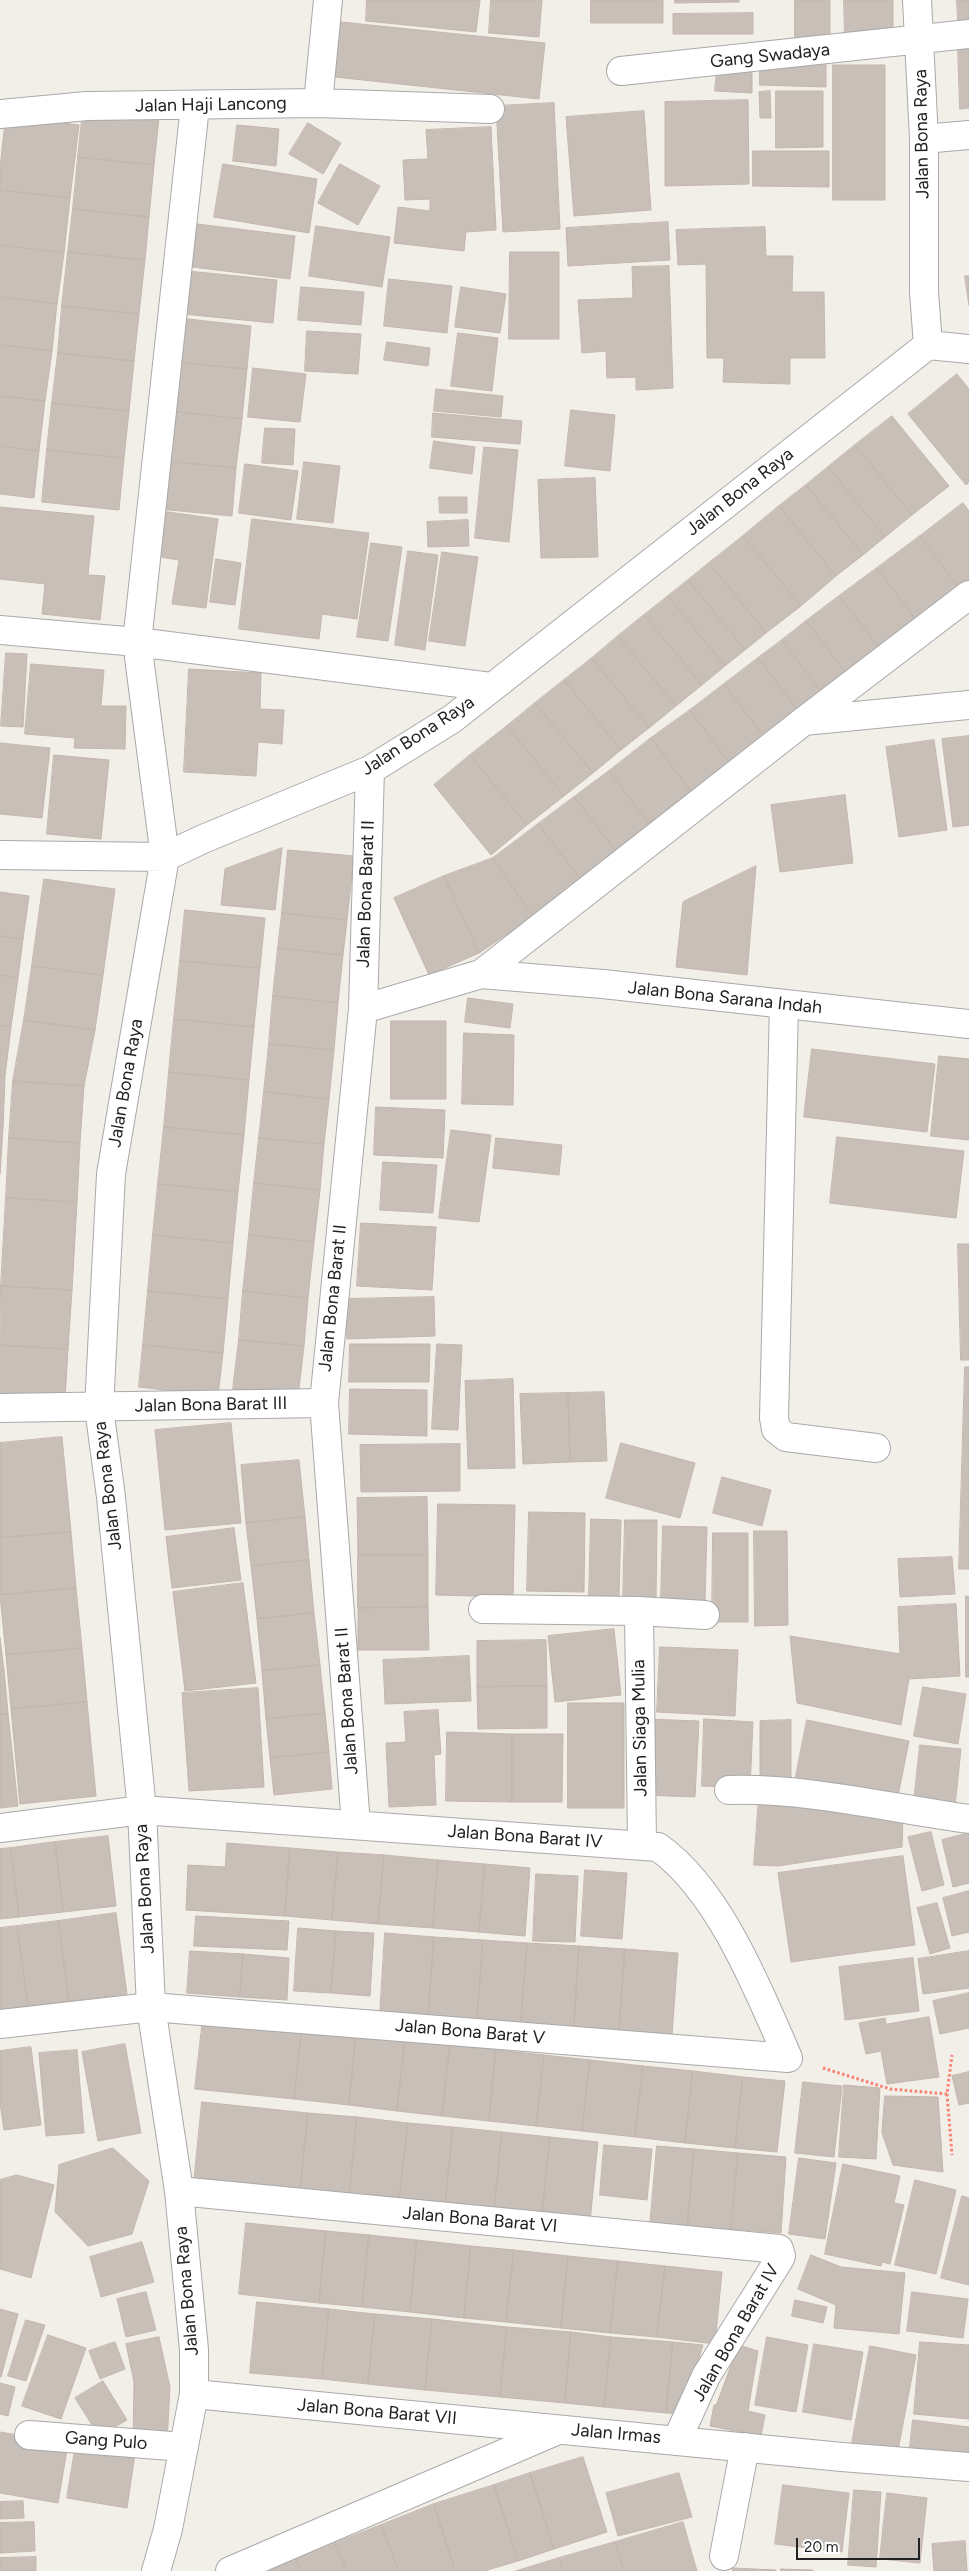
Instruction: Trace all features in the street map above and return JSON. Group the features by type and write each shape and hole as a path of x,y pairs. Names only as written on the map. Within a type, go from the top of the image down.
{"street":[{"path":"318,103 328,0"},
{"name":"Jalan Bona Raya","path":"156,2571 168,2529 194,2394 194,2350 179,2191 151,2007 142,1810 111,1497 99,1408 111,1174 165,857 197,841 370,770 452,719 928,345 924,292 924,138 917,0"},
{"name":"Gang Swadaya","path":"621,71 969,34"},
{"name":"Jalan Haji Lancong","path":"0,114 87,106 318,103 490,109"},
{"path":"0,855 165,857 137,642 195,106"},
{"path":"924,138 969,135"},
{"path":"928,345 969,349"},
{"path":"363,1009 481,974 969,594"},
{"path":"0,630 137,642 491,687"},
{"path":"804,721 969,705"},
{"name":"Jalan Bona Barat II","path":"356,1825 324,1403 363,1009 370,770"},
{"name":"Jalan Bona Sarana Indah","path":"481,974 603,984 969,1024"},
{"path":"784,1004 774,1418 776,1429 786,1437 876,1448"},
{"name":"Jalan Bona Barat III","path":"0,1408 99,1408 324,1403"},
{"path":"483,1609 639,1611 705,1615"},
{"name":"Jalan Siaga Mulia","path":"639,1611 642,1844"},
{"path":"729,1790 764,1789 818,1794 969,1819"},
{"name":"Jalan Bona Barat IV","path":"0,1828 142,1810 642,1844 658,1847 668,1854 705,1895 738,1949 788,2058"},
{"name":"Jalan Bona Barat V","path":"0,2024 151,2007 788,2058"},
{"name":"Jalan Bona Barat VI","path":"179,2191 773,2248 780,2252"},
{"name":"Jalan Bona Barat IV","path":"677,2440 706,2376 779,2260 780,2252"},
{"name":"Jalan Bona Barat VII","path":"194,2394 560,2429"},
{"name":"Jalan Irmas","path":"230,2571 560,2429 969,2467"},
{"name":"Gang Pulo","path":"29,2435 184,2447"},
{"path":"724,2556 745,2447"}],"path":[{"path":"952,2055 947,2094 952,2155"},
{"path":"788,2058 890,2089 947,2094"}],"building":[{"path":"367,0 480,0 476,32 366,21"},
{"path":"491,0 542,0 539,37 489,33"},
{"path":"591,0 663,0 663,23 591,23"},
{"path":"675,0 739,0 739,2 675,3"},
{"path":"795,0 830,0 830,39 795,38"},
{"path":"844,0 893,0 893,39 845,40"},
{"path":"957,0 969,0 969,20 958,21"},
{"path":"753,13 753,34 673,34 673,14"},
{"path":"341,22 545,43 539,99 335,77"},
{"path":"958,48 969,48 969,108 960,109"},
{"path":"760,61 826,61 826,87 760,85"},
{"path":"833,65 885,65 885,200 833,200"},
{"path":"717,71 752,71 752,93 715,91"},
{"path":"770,91 771,118 760,118 759,92"},
{"path":"776,91 823,91 823,147 776,148"},
{"path":"748,100 749,184 665,186 665,102"},
{"path":"554,103 560,229 503,232 496,106"},
{"path":"83,110 159,118 154,165 78,157"},
{"path":"644,111 651,210 574,216 566,117"},
{"path":"6,116 79,125 70,198 0,190 0,168"},
{"path":"308,123 341,143 323,174 289,154"},
{"path":"237,125 279,129 276,166 233,161"},
{"path":"491,127 496,230 466,232 464,251 394,243 398,207 430,211 430,199 405,200 403,160 428,159 426,130"},
{"path":"753,151 829,151 829,187 753,186"},
{"path":"78,157 154,165 149,217 73,209"},
{"path":"223,164 317,179 309,233 214,217"},
{"path":"340,164 380,186 358,225 318,203"},
{"path":"0,190 70,198 64,253 0,245"},
{"path":"73,209 149,217 145,260 68,252"},
{"path":"668,222 670,260 568,266 566,228"},
{"path":"189,223 295,236 290,279 184,266"},
{"path":"316,226 390,237 382,287 309,276"},
{"path":"765,227 766,256 793,256 792,292 824,292 825,358 790,358 790,384 723,382 724,358 707,358 706,264 678,265 676,230"},
{"path":"0,245 64,253 57,304 0,297"},
{"path":"68,252 145,260 139,314 62,306"},
{"path":"510,252 559,252 559,339 509,339"},
{"path":"669,266 673,388 636,390 636,377 607,378 606,351 582,353 578,300 633,298 632,267"},
{"path":"188,271 277,280 273,323 183,314"},
{"path":"965,276 969,276 969,305"},
{"path":"389,279 452,286 447,333 384,326"},
{"path":"301,287 364,292 361,325 298,320"},
{"path":"461,287 506,294 500,333 455,327"},
{"path":"0,297 57,304 52,351 0,345"},
{"path":"62,306 139,314 134,361 58,353"},
{"path":"179,318 251,326 247,369 175,362"},
{"path":"307,331 361,334 358,374 305,371"},
{"path":"458,333 498,338 492,391 451,386"},
{"path":"387,342 430,348 428,366 384,360"},
{"path":"0,345 52,351 45,401 0,396"},
{"path":"58,353 134,361 129,411 52,403"},
{"path":"175,362 247,369 242,419 169,411"},
{"path":"253,368 306,374 300,422 248,417"},
{"path":"957,374 969,389 969,482 966,485 908,414"},
{"path":"436,389 503,396 501,417 434,411"},
{"path":"0,396 45,401 39,451 0,446"},
{"path":"52,403 129,411 124,458 47,450"},
{"path":"571,410 615,415 610,471 565,466"},
{"path":"169,411 242,419 236,468 165,461"},
{"path":"433,413 522,421 520,444 432,437"},
{"path":"892,416 949,486 912,515 855,445"},
{"path":"265,428 295,429 293,465 262,463"},
{"path":"434,441 475,447 472,474 430,468"},
{"path":"855,445 912,515 885,537 828,467"},
{"path":"0,446 39,451 34,498 0,494"},
{"path":"484,447 518,450 509,542 475,538"},
{"path":"47,450 124,458 119,510 42,502"},
{"path":"165,461 236,468 232,516 159,509"},
{"path":"304,462 340,466 333,523 297,519"},
{"path":"245,464 298,471 291,520 239,513"},
{"path":"828,467 885,537 863,555 806,485"},
{"path":"595,478 598,557 541,558 538,480"},
{"path":"806,485 863,555 836,576 779,506"},
{"path":"439,497 467,497 467,513 440,513"},
{"path":"963,503 969,511 969,587 962,592 920,536"},
{"path":"779,506 836,576 801,606 743,536"},
{"path":"0,507 94,516 88,575 105,576 100,620 42,614 45,584 0,579"},
{"path":"154,510 218,519 206,608 172,604 179,560 147,555"},
{"path":"252,519 369,533 357,619 322,614 319,639 239,629"},
{"path":"468,520 469,546 428,547 427,522"},
{"path":"743,536 801,606 766,633 709,563"},
{"path":"920,536 962,592 919,624 877,568"},
{"path":"371,543 402,547 388,641 357,637"},
{"path":"408,551 438,555 425,650 395,645"},
{"path":"442,552 478,557 465,646 429,641"},
{"path":"216,559 241,563 235,605 210,602"},
{"path":"709,563 766,633 745,650 688,580"},
{"path":"877,568 919,624 882,652 839,596"},
{"path":"688,580 745,650 725,666 668,596"},
{"path":"668,596 725,666 702,685 644,615"},
{"path":"839,596 882,652 849,677 806,621"},
{"path":"644,615 702,685 676,706 618,636"},
{"path":"806,621 849,677 824,696 782,640"},
{"path":"618,636 676,706 649,728 592,658"},
{"path":"782,640 824,696 801,714 758,658"},
{"path":"6,653 27,654 23,727 1,726"},
{"path":"592,658 649,728 621,750 564,680"},
{"path":"758,658 801,714 767,740 724,684"},
{"path":"31,664 104,670 101,706 126,706 125,749 74,748 75,738 25,734"},
{"path":"189,669 261,673 260,709 284,710 282,744 258,742 256,776 184,772"},
{"path":"564,680 621,750 593,773 535,703"},
{"path":"724,684 767,740 732,766 690,710"},
{"path":"535,703 593,773 564,796 507,726"},
{"path":"690,710 732,766 694,795 651,738"},
{"path":"507,726 564,796 527,825 470,755"},
{"path":"969,736 969,825 953,827 942,739"},
{"path":"651,738 694,795 651,827 609,771"},
{"path":"934,740 947,830 899,837 886,747"},
{"path":"0,743 50,748 42,818 0,814"},
{"path":"54,755 109,760 101,839 47,834"},
{"path":"470,755 527,825 491,855 434,785"},
{"path":"609,771 651,827 617,852 574,797"},
{"path":"845,795 853,863 780,872 771,805"},
{"path":"574,797 617,852 581,880 538,824"},
{"path":"538,824 581,880 533,917 493,858"},
{"path":"282,848 275,910 221,905 225,869"},
{"path":"288,850 354,856 347,920 282,913"},
{"path":"493,858 533,917 479,953 444,876"},
{"path":"756,866 747,975 676,967 683,902"},
{"path":"444,876 479,953 429,975 394,898"},
{"path":"44,879 115,889 103,975 32,966"},
{"path":"0,892 29,896 23,939 0,936"},
{"path":"185,910 265,918 260,968 180,961"},
{"path":"282,913 347,920 343,955 278,948"},
{"path":"0,936 23,939 18,978 0,975"},
{"path":"278,948 343,955 338,1003 273,996"},
{"path":"180,961 260,968 254,1027 174,1019"},
{"path":"32,966 103,975 95,1030 24,1020"},
{"path":"0,975 18,978 11,1027 0,1025"},
{"path":"273,996 338,1003 334,1050 269,1044"},
{"path":"468,998 513,1004 510,1028 465,1022"},
{"path":"174,1019 254,1027 249,1080 169,1072"},
{"path":"24,1020 95,1030 84,1086 13,1081"},
{"path":"391,1021 446,1021 446,1099 391,1099"},
{"path":"0,1025 11,1027 5,1076 0,1075"},
{"path":"464,1033 514,1035 513,1105 462,1104"},
{"path":"269,1044 334,1050 329,1099 264,1092"},
{"path":"812,1049 935,1064 927,1132 804,1117"},
{"path":"939,1056 969,1059 969,1140 931,1136"},
{"path":"169,1072 249,1080 244,1135 164,1127"},
{"path":"0,1075 5,1076 3,1128 0,1127"},
{"path":"13,1081 84,1086 80,1143 9,1138"},
{"path":"264,1092 329,1099 324,1144 259,1138"},
{"path":"376,1107 445,1110 443,1158 374,1155"},
{"path":"0,1127 3,1128 0,1174"},
{"path":"164,1127 244,1135 238,1192 158,1184"},
{"path":"451,1130 491,1135 479,1222 439,1218"},
{"path":"837,1137 964,1151 956,1218 830,1203"},
{"path":"9,1138 80,1143 77,1202 6,1198"},
{"path":"259,1138 324,1144 320,1190 254,1183"},
{"path":"496,1138 562,1145 559,1175 493,1168"},
{"path":"383,1162 437,1165 433,1213 380,1210"},
{"path":"254,1183 320,1190 314,1242 249,1235"},
{"path":"158,1184 238,1192 233,1243 153,1235"},
{"path":"6,1198 77,1202 72,1290 1,1286"},
{"path":"361,1223 436,1227 432,1290 357,1286"},
{"path":"153,1235 233,1243 228,1299 148,1291"},
{"path":"249,1235 314,1242 308,1298 243,1291"},
{"path":"958,1244 969,1244 969,1360 961,1360"},
{"path":"1,1286 72,1290 68,1349 0,1345"},
{"path":"148,1291 228,1299 223,1353 143,1345"},
{"path":"243,1291 308,1298 304,1346 239,1340"},
{"path":"434,1297 435,1336 347,1339 346,1299"},
{"path":"239,1340 304,1346 298,1396 233,1389"},
{"path":"350,1344 430,1344 429,1382 349,1382"},
{"path":"437,1344 462,1345 458,1430 432,1429"},
{"path":"0,1345 68,1349 65,1399 0,1395"},
{"path":"143,1345 223,1353 218,1396 139,1387"},
{"path":"965,1367 969,1367 969,1569 959,1569"},
{"path":"513,1379 515,1468 468,1469 465,1381"},
{"path":"350,1389 427,1390 427,1436 349,1434"},
{"path":"604,1392 607,1461 570,1462 568,1393"},
{"path":"568,1393 570,1462 523,1464 520,1394"},
{"path":"231,1423 241,1523 165,1530 155,1430"},
{"path":"62,1437 71,1532 0,1538 0,1443"},
{"path":"621,1443 695,1463 680,1518 606,1498"},
{"path":"460,1444 460,1491 361,1492 360,1445"},
{"path":"299,1460 305,1517 246,1523 241,1465"},
{"path":"722,1477 771,1490 762,1526 713,1513"},
{"path":"427,1497 428,1555 358,1555 357,1498"},
{"path":"438,1504 515,1505 513,1597 436,1595"},
{"path":"529,1512 585,1513 584,1592 527,1591"},
{"path":"305,1517 309,1560 251,1566 246,1523"},
{"path":"591,1519 621,1520 619,1596 589,1596"},
{"path":"625,1520 657,1520 656,1602 623,1600"},
{"path":"663,1526 707,1527 705,1602 661,1600"},
{"path":"234,1528 241,1580 172,1588 166,1537"},
{"path":"754,1531 787,1531 788,1625 755,1626"},
{"path":"71,1532 76,1588 0,1595 0,1538"},
{"path":"713,1533 748,1533 748,1622 712,1622"},
{"path":"358,1555 428,1555 428,1607 358,1608"},
{"path":"952,1557 955,1594 900,1597 898,1559"},
{"path":"309,1560 314,1613 257,1619 251,1566"},
{"path":"243,1583 256,1683 185,1691 173,1592"},
{"path":"76,1588 82,1648 6,1655 0,1595"},
{"path":"966,1596 969,1597 969,1677 966,1677"},
{"path":"956,1604 960,1676 909,1679 901,1725 797,1703 790,1636 900,1654 898,1607"},
{"path":"428,1607 429,1650 358,1650 358,1608"},
{"path":"314,1613 320,1665 262,1671 257,1619"},
{"path":"614,1629 621,1695 555,1702 548,1636"},
{"path":"0,1638 4,1670 0,1671"},
{"path":"546,1640 547,1686 477,1687 477,1641"},
{"path":"660,1647 738,1650 735,1716 657,1712"},
{"path":"82,1648 87,1702 11,1709 6,1655"},
{"path":"469,1656 471,1701 385,1704 383,1660"},
{"path":"320,1665 325,1713 266,1719 262,1671"},
{"path":"4,1670 8,1714 0,1715 0,1671"},
{"path":"547,1686 547,1728 478,1729 477,1687"},
{"path":"923,1687 966,1694 958,1744 914,1736"},
{"path":"258,1688 264,1787 189,1791 182,1693"},
{"path":"87,1702 96,1796 20,1804 11,1709"},
{"path":"568,1703 624,1703 624,1808 568,1808"},
{"path":"438,1710 441,1754 434,1755 436,1805 389,1807 386,1743 406,1742 404,1712"},
{"path":"325,1713 329,1752 270,1758 266,1719"},
{"path":"8,1714 18,1806 0,1808 0,1715"},
{"path":"646,1719 699,1721 695,1797 644,1795"},
{"path":"704,1719 753,1722 750,1788 702,1786"},
{"path":"791,1720 791,1783 760,1783 760,1721"},
{"path":"807,1720 909,1741 897,1801 795,1781"},
{"path":"447,1732 512,1734 512,1802 446,1801"},
{"path":"512,1734 563,1734 562,1802 512,1802"},
{"path":"920,1745 961,1749 955,1806 914,1801"},
{"path":"329,1752 332,1789 274,1795 270,1758"},
{"path":"759,1797 903,1816 902,1847 778,1866 754,1865"},
{"path":"931,1832 944,1885 922,1891 908,1837"},
{"path":"969,1833 969,1883 953,1887 942,1840"},
{"path":"108,1836 116,1906 63,1912 55,1842"},
{"path":"55,1842 63,1912 19,1917 11,1848"},
{"path":"227,1843 290,1848 285,1916 186,1910 188,1865 225,1867"},
{"path":"11,1848 19,1917 0,1919 0,1849"},
{"path":"290,1848 338,1852 332,1920 285,1916"},
{"path":"338,1852 384,1855 378,1924 332,1920"},
{"path":"384,1855 438,1860 433,1928 378,1924"},
{"path":"903,1856 915,1945 791,1962 778,1873"},
{"path":"438,1860 485,1864 479,1932 433,1928"},
{"path":"485,1864 530,1868 525,1936 479,1932"},
{"path":"585,1870 627,1873 622,1939 581,1936"},
{"path":"536,1874 578,1876 575,1942 533,1941"},
{"path":"969,1891 969,1932 952,1936 943,1898"},
{"path":"937,1903 950,1948 930,1954 917,1908"},
{"path":"116,1913 127,1994 69,2001 58,1921"},
{"path":"196,1916 289,1921 287,1950 194,1946"},
{"path":"58,1921 69,2001 28,2006 17,1926"},
{"path":"17,1926 28,2006 0,2010 0,1928"},
{"path":"298,1928 336,1931 331,1993 294,1991"},
{"path":"336,1931 374,1933 370,1996 331,1993"},
{"path":"385,1933 434,1937 428,2018 380,2015"},
{"path":"434,1937 483,1940 477,2022 428,2018"},
{"path":"483,1940 527,1943 521,2024 477,2022"},
{"path":"527,1943 579,1946 574,2028 521,2024"},
{"path":"579,1946 625,1949 619,2031 574,2028"},
{"path":"625,1949 678,1953 672,2035 619,2031"},
{"path":"190,1951 243,1954 240,1997 187,1993"},
{"path":"969,1951 969,1988 923,1994 918,1959"},
{"path":"243,1954 289,1958 287,2000 240,1997"},
{"path":"913,1958 919,2011 845,2020 839,1967"},
{"path":"969,1993 969,2028 940,2034 933,2001"},
{"path":"929,2017 939,2077 887,2084 881,2051 866,2054 859,2023 885,2018 886,2024"},
{"path":"203,2018 302,2029 294,2099 195,2089"},
{"path":"302,2029 356,2035 349,2105 294,2099"},
{"path":"356,2035 405,2040 397,2111 349,2105"},
{"path":"405,2040 450,2045 442,2116 397,2111"},
{"path":"125,2044 141,2133 98,2141 82,2052"},
{"path":"450,2045 496,2050 489,2121 442,2116"},
{"path":"31,2047 41,2125 4,2130 0,2103 0,2051"},
{"path":"77,2050 84,2133 46,2136 39,2053"},
{"path":"496,2050 544,2055 536,2126 489,2121"},
{"path":"544,2055 590,2060 582,2131 536,2126"},
{"path":"590,2060 643,2066 635,2137 582,2131"},
{"path":"643,2066 693,2071 685,2143 635,2137"},
{"path":"693,2071 743,2077 735,2148 685,2143"},
{"path":"969,2072 969,2103 959,2105 952,2076"},
{"path":"743,2077 785,2081 777,2152 735,2148"},
{"path":"803,2082 842,2086 834,2157 795,2153"},
{"path":"844,2085 880,2088 876,2159 839,2157"},
{"path":"885,2096 938,2097 943,2172 893,2165 882,2133"},
{"path":"202,2102 308,2113 300,2192 194,2182"},
{"path":"308,2113 357,2117 349,2197 300,2192"},
{"path":"357,2117 408,2123 399,2202 349,2197"},
{"path":"408,2123 453,2127 445,2206 399,2202"},
{"path":"453,2127 502,2132 494,2212 445,2206"},
{"path":"502,2132 550,2137 542,2216 494,2212"},
{"path":"550,2137 598,2142 590,2222 542,2216"},
{"path":"604,2145 652,2149 647,2200 600,2195"},
{"path":"657,2146 694,2149 687,2230 650,2226"},
{"path":"113,2148 149,2181 132,2234 88,2246 55,2212 59,2165"},
{"path":"694,2149 738,2153 731,2233 687,2230"},
{"path":"738,2153 786,2157 781,2233 731,2229"},
{"path":"799,2158 836,2163 825,2239 789,2234"},
{"path":"843,2164 900,2176 894,2203 904,2205 890,2264 882,2262 881,2266 825,2254"},
{"path":"17,2175 54,2185 31,2278 0,2269 0,2180"},
{"path":"915,2180 956,2190 936,2274 895,2265"},
{"path":"962,2196 969,2198 969,2285 941,2278"},
{"path":"246,2223 326,2231 319,2303 239,2294"},
{"path":"326,2231 369,2235 362,2307 319,2303"},
{"path":"369,2235 417,2240 410,2312 362,2307"},
{"path":"417,2240 471,2246 464,2318 410,2312"},
{"path":"142,2242 154,2282 101,2297 90,2257"},
{"path":"471,2246 514,2250 506,2322 464,2318"},
{"path":"514,2250 568,2256 561,2328 506,2322"},
{"path":"811,2255 841,2267 905,2273 899,2334 834,2328 836,2305 798,2289"},
{"path":"568,2256 618,2261 610,2333 561,2328"},
{"path":"618,2261 665,2266 657,2337 610,2333"},
{"path":"665,2266 722,2272 715,2344 657,2337"},
{"path":"146,2292 156,2330 126,2337 117,2299"},
{"path":"912,2292 968,2299 963,2338 907,2331"},
{"path":"795,2300 827,2307 823,2323 792,2316"},
{"path":"257,2302 329,2309 322,2379 250,2373"},
{"path":"0,2309 18,2314 1,2377 0,2377"},
{"path":"329,2309 375,2314 368,2384 322,2379"},
{"path":"375,2314 432,2319 425,2390 368,2384"},
{"path":"432,2319 507,2327 500,2397 425,2390"},
{"path":"26,2320 45,2325 26,2381 8,2376"},
{"path":"507,2327 571,2332 565,2403 500,2397"},
{"path":"571,2332 611,2337 604,2407 565,2403"},
{"path":"48,2335 86,2348 61,2419 22,2406"},
{"path":"159,2337 170,2387 167,2442 133,2441 134,2382 126,2344"},
{"path":"611,2337 673,2342 666,2413 604,2407"},
{"path":"767,2337 808,2345 796,2412 755,2405"},
{"path":"115,2342 125,2369 100,2379 89,2351"},
{"path":"673,2342 703,2345 682,2414 666,2413"},
{"path":"920,2342 969,2345 969,2419 914,2414"},
{"path":"814,2344 863,2352 851,2420 803,2412"},
{"path":"739,2345 758,2351 748,2411 765,2415 761,2436 710,2426 714,2405 716,2405"},
{"path":"870,2346 916,2355 897,2456 851,2448"},
{"path":"103,2381 127,2420 99,2436 75,2398"},
{"path":"0,2383 15,2387 8,2416 0,2414"},
{"path":"913,2420 969,2427 969,2462 909,2454"},
{"path":"0,2432 68,2444 58,2503 0,2493"},
{"path":"76,2444 135,2454 127,2508 67,2498"},
{"path":"583,2457 607,2532 554,2549 530,2473"},
{"path":"530,2473 554,2549 518,2561 494,2485"},
{"path":"679,2473 692,2517 618,2536 606,2493"},
{"path":"494,2485 518,2561 484,2571 455,2571 434,2504"},
{"path":"783,2485 849,2493 842,2552 775,2544"},
{"path":"854,2490 881,2492 876,2567 848,2565"},
{"path":"887,2493 927,2498 920,2563 880,2559"},
{"path":"23,2501 24,2518 0,2519 0,2502"},
{"path":"434,2504 455,2571 399,2571 381,2525"},
{"path":"34,2522 35,2551 0,2553 0,2523"},
{"path":"683,2522 697,2571 624,2571 615,2542"},
{"path":"381,2525 399,2571 347,2571 335,2543"},
{"path":"965,2541 967,2571 934,2571 932,2544"},
{"path":"615,2542 624,2571 563,2571 559,2558"},
{"path":"335,2543 347,2571 301,2571 296,2559"},
{"path":"36,2557 36,2571 0,2571 0,2558"},
{"path":"559,2558 563,2571 516,2571"},
{"path":"296,2559 301,2571 265,2571"},
{"path":"733,2568 776,2570 776,2571 733,2571"},
{"path":"781,2569 813,2570 813,2571 781,2571"}]}
